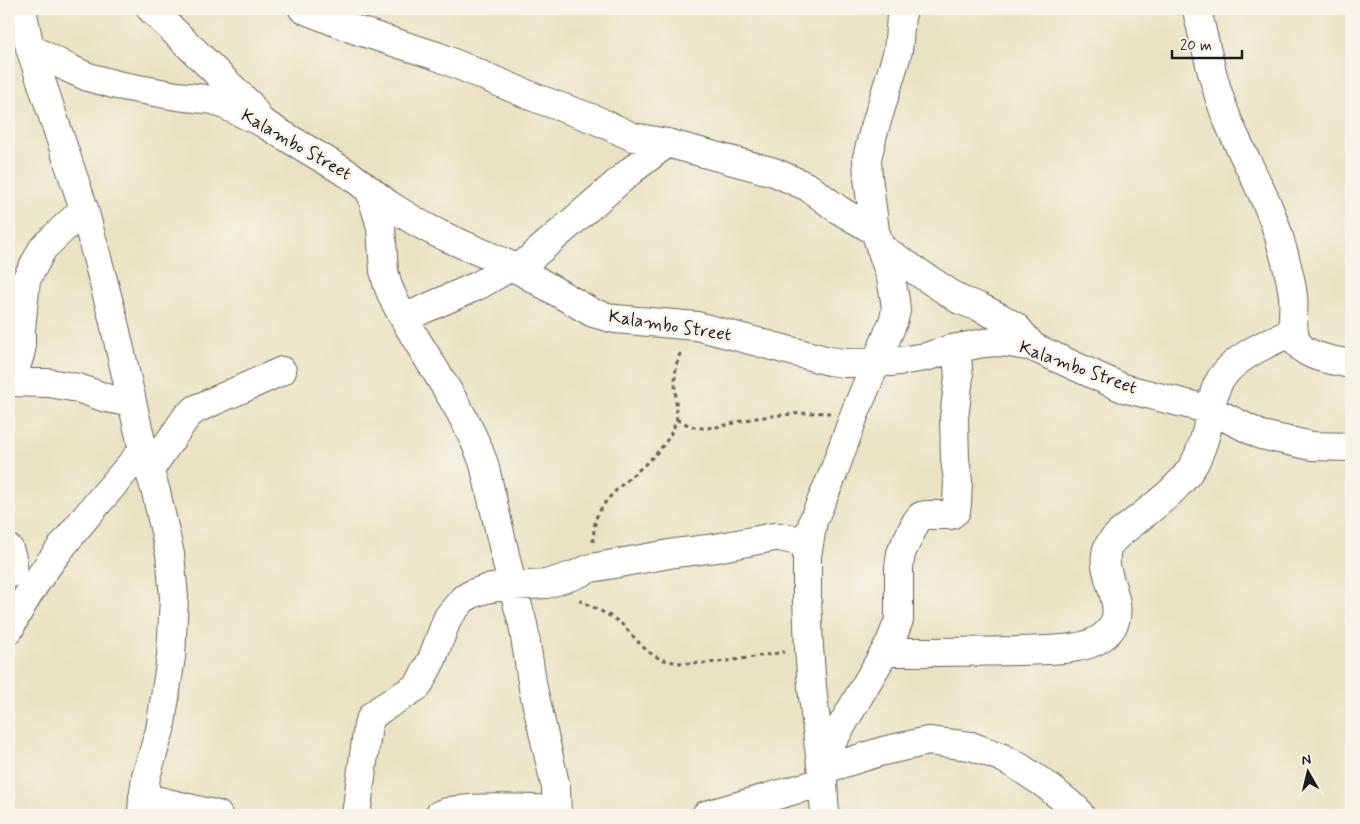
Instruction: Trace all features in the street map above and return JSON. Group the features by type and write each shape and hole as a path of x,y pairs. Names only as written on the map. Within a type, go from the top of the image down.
{"street":[{"path":"22,9 30,48 84,209 112,314 170,554 174,597 170,666 160,730 146,776 143,806 218,815"},
{"path":"151,9 250,105 263,123"},
{"path":"303,9 356,30 437,56 634,137 667,143 774,172 808,188 960,300 1002,318 1016,327 1033,347"},
{"path":"825,815 809,648 806,564 813,521 896,311 891,278 877,239 867,158 898,51 903,9"},
{"path":"1198,9 1221,103 1280,240 1293,296 1294,332 1298,344 1308,352 1326,360 1351,364"},
{"name":"Kalambo Street","path":"30,48 88,77 117,85 214,100 263,123 350,175 389,205 418,224 515,268 593,313 615,319 697,326 844,363 892,362 918,358 956,348 996,342 1033,347 1123,388 1211,410 1261,435 1312,446 1351,447"},
{"path":"404,318 479,286 515,268 667,143"},
{"path":"370,190 381,227 384,271 388,286 404,318 456,404 478,445 484,464 512,586 523,624 533,688 556,788 557,813 520,808 483,808 439,815"},
{"path":"9,374 17,364 21,351 20,329 26,280 43,248 84,209"},
{"path":"884,652 1048,650 1078,647 1097,641 1109,633 1117,613 1106,560 1108,546 1119,534 1169,494 1194,464 1200,450 1211,410 1212,396 1230,367 1272,340 1294,332"},
{"path":"822,771 890,643 898,620 899,566 905,543 921,516 951,515 956,511 958,504 958,481 955,459 954,418 959,377 956,348"},
{"path":"9,630 20,607 19,594 44,571 76,530 146,461 187,416 196,409 282,371"},
{"path":"9,382 49,383 78,388 117,400 131,396"},
{"path":"356,815 368,725 372,716 418,686 432,659 448,617 463,599 486,589 548,583 592,568 675,553 716,548 774,537 793,540 810,537"},
{"path":"9,549 13,565 9,574"},
{"path":"504,553 523,569 548,583"},
{"path":"706,815 822,771 883,752 928,741 971,746 1003,758 1046,785 1077,810 1080,815"}],"path":[{"path":"580,572 593,546 596,518 599,512 608,499 662,447 677,420 675,369 678,356 697,326"},
{"path":"677,420 694,427 704,428 718,427 756,418 813,412 855,413"},
{"path":"548,583 618,620 642,647 658,658 676,662 705,663 809,648"}]}
